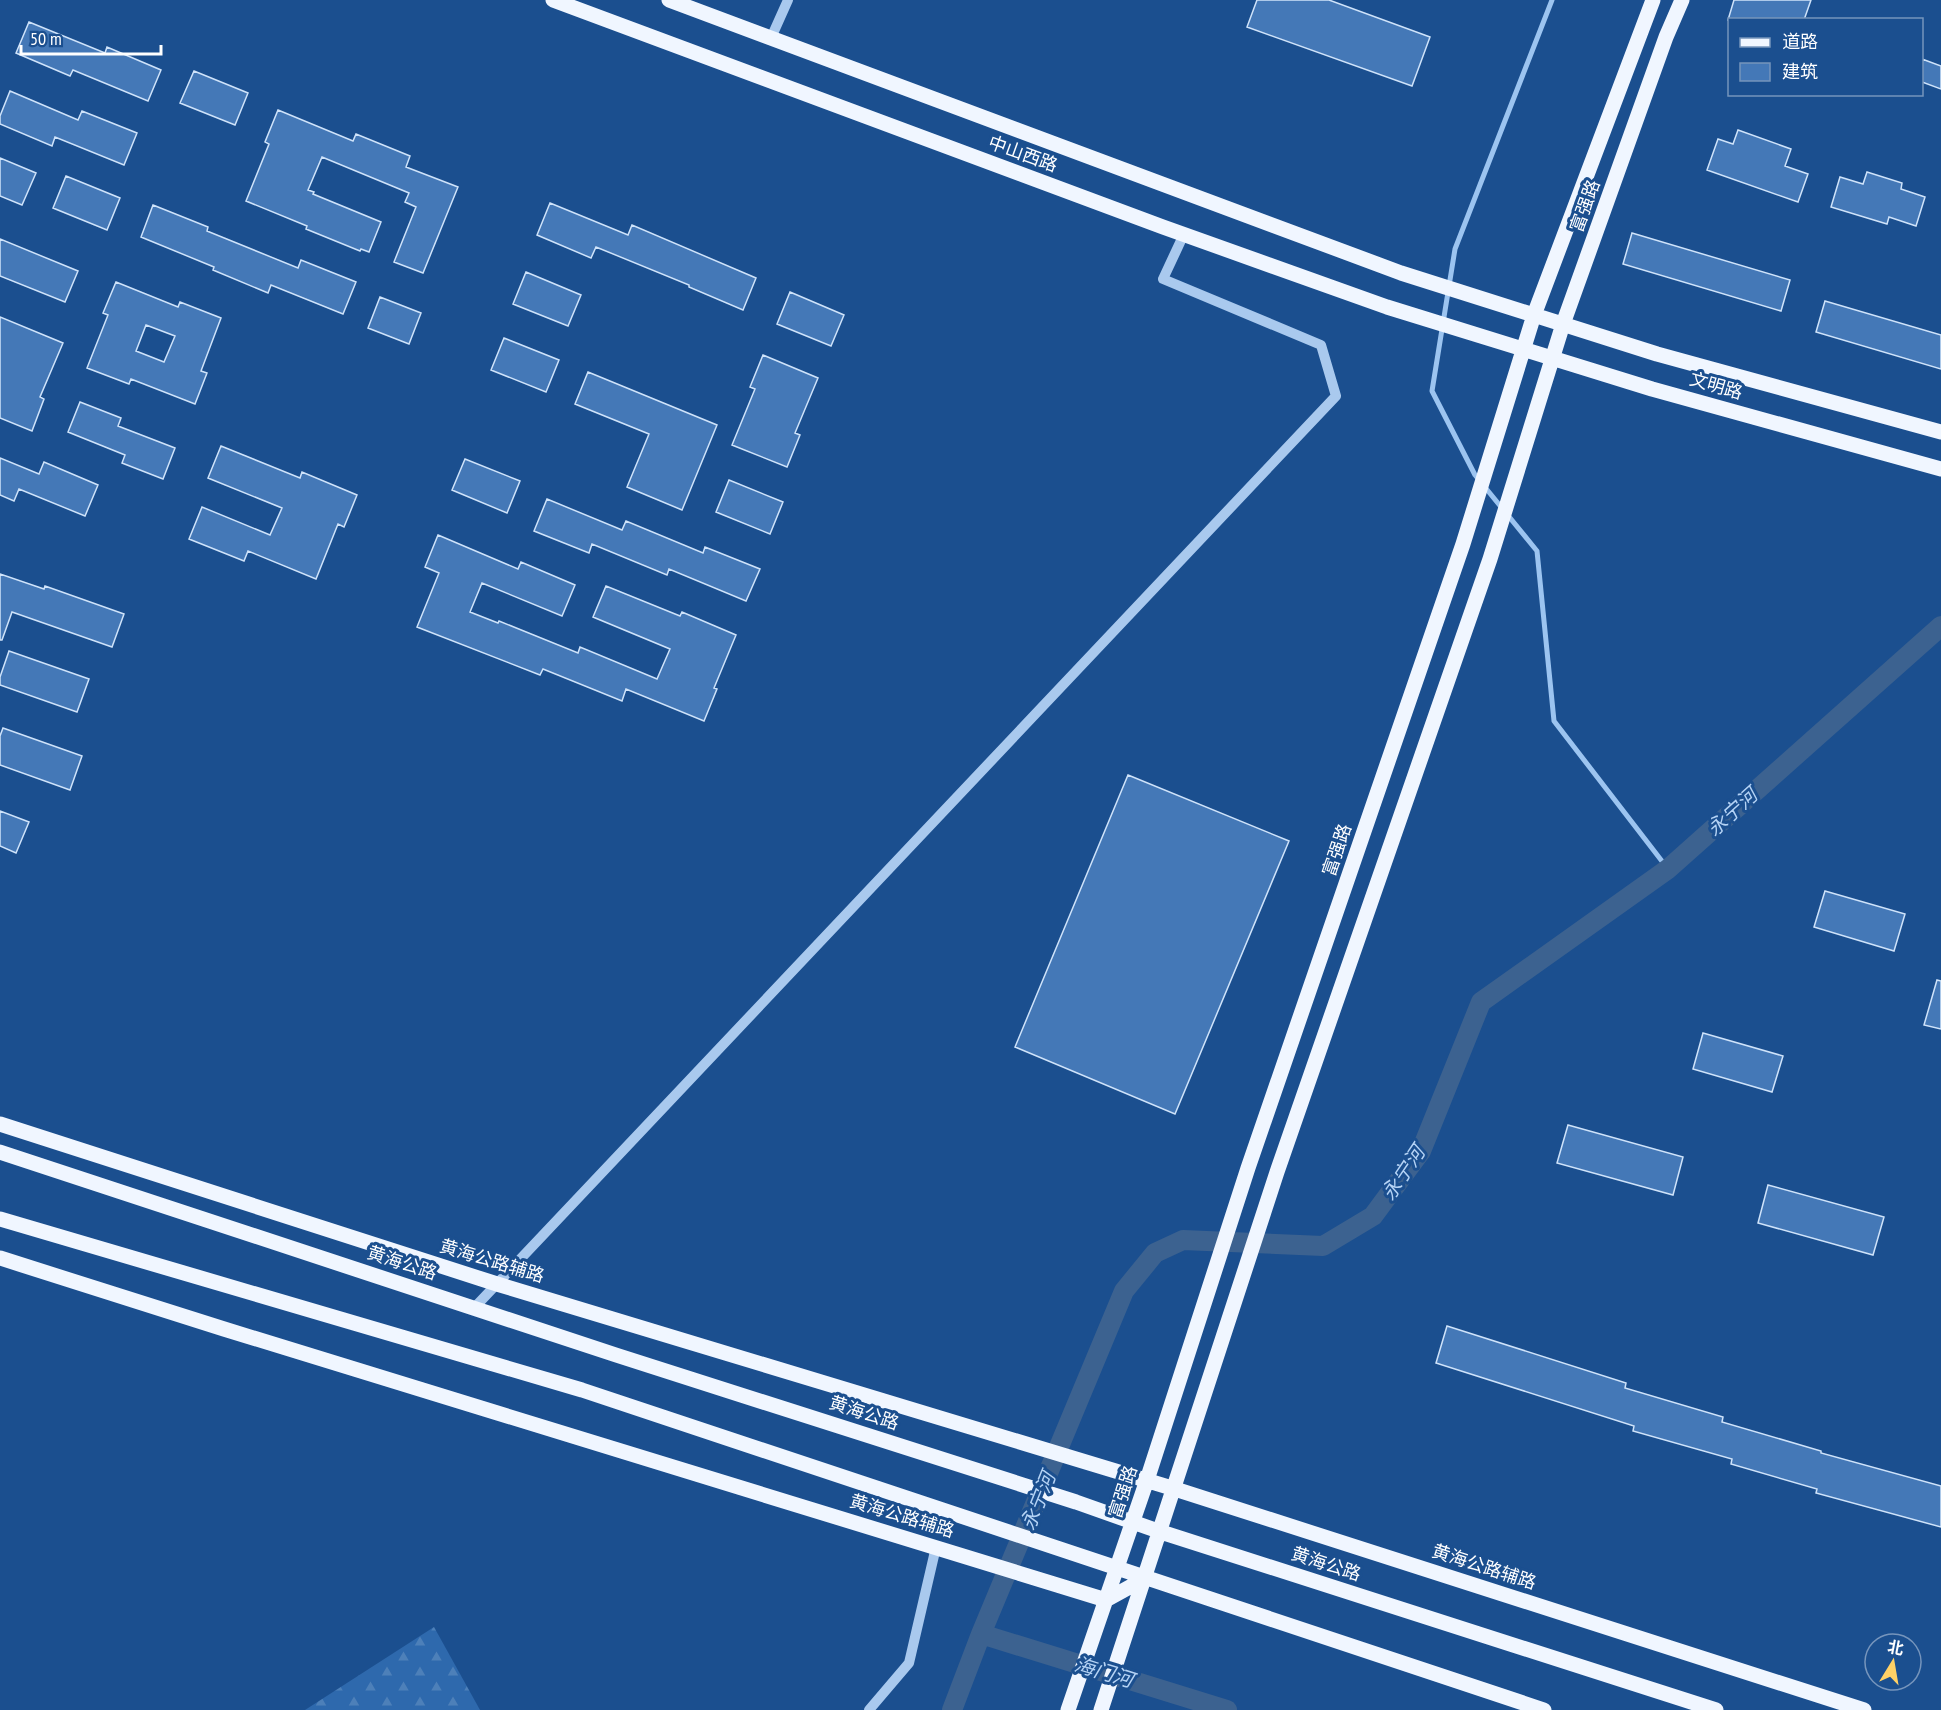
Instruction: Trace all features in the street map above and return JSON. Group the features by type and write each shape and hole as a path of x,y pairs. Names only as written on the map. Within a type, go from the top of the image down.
{"main road":[{"name":"中山西路","path":"553,0 1184,234 1387,307 1482,336"},
{"name":"中山西路","path":"669,0 1401,273 1493,302"},
{"name":"富强路","path":"1069,1707 1133,1523 1248,1168 1463,544 1534,315 1653,0"},
{"name":"富强路","path":"1175,1489 1278,1172 1490,559 1563,324 1666,37 1682,0"},
{"name":"文明路","path":"1493,302 1657,354 1941,432"},
{"name":"文明路","path":"1482,336 1652,389 1941,469"},
{"name":"黄海公路辅路","path":"0,1125 497,1284 1147,1480 1864,1710"},
{"name":"黄海公路","path":"0,1152 1076,1502 1133,1523 1716,1710"},
{"path":"0,1219 582,1390 1544,1710"},
{"name":"黄海公路辅路","path":"0,1258 1106,1600"},
{"path":"1101,1710 1175,1489"},
{"path":"1106,1600 1146,1578"}],"street":[{"path":"771,38 788,0"},
{"path":"475,1307 1335,396 1321,345 1163,279 1184,234"},
{"path":"869,1710 909,1664 936,1547"}],"green space":[{"path":"434,1627 480,1710 305,1710"}],"building":[{"path":"1257,0 1329,0 1430,37 1412,86 1247,27"},
{"path":"1734,0 1811,0 1805,18 1729,18"},
{"path":"29,22 105,53 107,47 161,70 148,101 73,70 70,76 16,53"},
{"path":"1923,59 1941,66 1941,89 1923,82"},
{"path":"194,71 248,93 235,125 180,103"},
{"path":"10,91 78,120 82,111 137,133 124,165 55,137 52,146 0,124 0,116"},
{"path":"278,110 353,141 356,134 410,156 406,167 458,187 423,273 394,262 416,207 405,202 409,193 322,157 308,190 381,222 369,252 361,249 360,251 306,229 307,226 246,201 269,144 265,142"},
{"path":"1738,130 1791,149 1785,166 1808,174 1798,202 1707,170 1718,139 1733,144"},
{"path":"0,158 36,173 22,205 0,196"},
{"path":"1867,172 1902,183 1901,189 1925,197 1916,226 1889,217 1887,224 1831,207 1840,177 1863,184"},
{"path":"66,176 120,198 107,230 53,208"},
{"path":"550,203 628,235 632,225 756,278 743,310 596,247 591,258 537,235"},
{"path":"153,205 208,227 207,231 298,268 301,260 356,282 343,314 271,285 268,293 213,270 214,267 141,237"},
{"path":"1632,233 1790,280 1781,311 1623,264"},
{"path":"0,239 78,271 65,302 0,276"},
{"path":"526,272 581,295 568,326 513,304"},
{"path":"116,282 178,307 180,302 221,318 201,371 207,373 195,404 131,379 129,384 87,368 108,315 103,313","holes":["146,325 175,336 164,362 136,351"]},
{"path":"790,292 844,315 831,346 777,324"},
{"path":"380,297 421,313 409,344 368,328"},
{"path":"1825,301 1941,335 1941,369 1816,332"},
{"path":"0,317 63,343 40,397 44,399 32,431 0,418"},
{"path":"504,338 559,360 546,392 491,370"},
{"path":"763,355 818,378 795,433 800,435 787,467 732,445 755,389 750,387"},
{"path":"588,372 717,425 682,510 627,487 649,434 575,404"},
{"path":"80,402 121,418 118,426 175,448 163,479 122,463 125,455 68,432"},
{"path":"221,446 300,478 302,472 357,495 344,527 338,524 316,579 248,551 244,561 189,539 202,507 270,535 282,508 208,478"},
{"path":"0,458 39,474 44,462 98,485 85,516 19,489 14,501 0,495"},
{"path":"465,459 520,481 507,513 452,490"},
{"path":"729,480 783,502 770,534 716,512"},
{"path":"547,499 622,530 626,521 703,553 705,547 760,569 746,601 669,569 667,575 592,544 589,553 534,531"},
{"path":"438,535 518,569 521,562 575,585 562,616 482,583 470,612 498,623 499,621 578,653 580,647 657,679 670,649 593,617 606,586 680,616 682,612 736,635 714,688 717,689 704,721 626,689 622,701 543,669 540,675 417,627 439,573 425,567"},
{"path":"0,574 44,589 45,586 124,614 112,647 12,612 2,640 0,640"},
{"path":"9,651 89,679 77,712 0,685 0,677"},
{"path":"3,728 82,756 70,790 0,765 0,736"},
{"path":"1128,775 1289,841 1175,1114 1015,1047"},
{"path":"0,811 29,822 16,853 0,846"},
{"path":"1825,891 1905,914 1894,951 1814,927"},
{"path":"1937,980 1941,981 1941,1029 1924,1025"},
{"path":"1703,1033 1783,1056 1772,1092 1693,1069"},
{"path":"1568,1125 1683,1157 1673,1195 1557,1163"},
{"path":"1768,1185 1884,1217 1873,1255 1758,1223"},
{"path":"1447,1326 1626,1383 1625,1388 1723,1417 1722,1422 1821,1451 1821,1453 1941,1486 1941,1527 1816,1493 1817,1489 1731,1464 1732,1459 1633,1431 1634,1426 1436,1363"}],"waterway":[{"path":"1552,0 1455,249 1432,391 1475,475 1537,551 1554,721 1668,869"},
{"name":"永宁河","path":"952,1710 981,1634 1124,1291 1155,1253 1183,1240 1323,1246 1373,1216 1421,1151 1481,1002 1668,869 1941,626"},
{"name":"海门河","path":"981,1634 1227,1710"}]}
